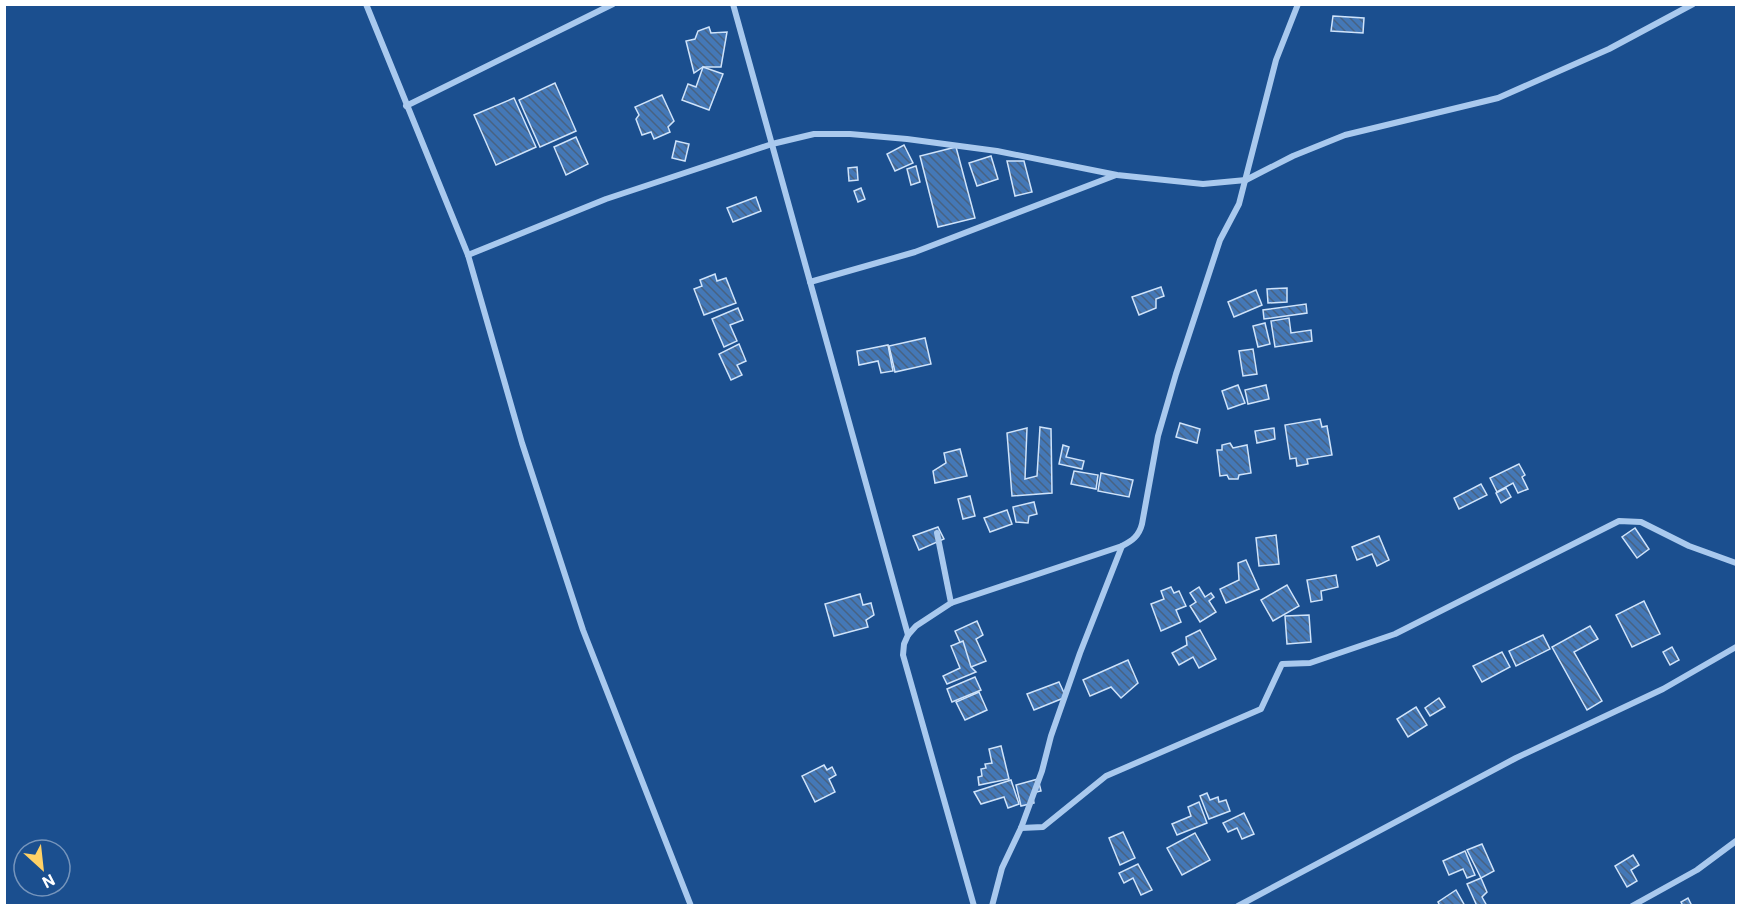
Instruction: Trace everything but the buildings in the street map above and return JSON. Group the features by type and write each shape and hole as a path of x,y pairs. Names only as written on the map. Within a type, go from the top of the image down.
{"street":[{"path":"366,4 468,255 522,443 583,630 691,906"},
{"path":"406,106 613,4"},
{"path":"733,4 908,635"},
{"path":"974,906 903,655 904,644 916,626 951,603 1122,546 1135,538 1141,529 1158,436 1173,384 1220,240 1239,204 1276,60 1298,4"},
{"path":"468,255 606,199 772,144 814,134 884,137 997,151 1117,175 1203,184 1246,180 1293,156 1345,135 1417,116 1485,103 1498,98 1609,49 1693,4"},
{"path":"810,282 915,252 1117,175"},
{"path":"1020,828 1044,828 1106,776 1261,709 1282,664 1310,663 1395,634 1619,521 1641,522 1689,546 1737,562"},
{"path":"937,533 951,603"},
{"path":"992,906 1002,868 1042,771 1051,736 1080,653 1122,546"},
{"path":"1238,906 1516,758 1663,689 1737,647"},
{"path":"1632,906 1697,870 1737,841"}]}
